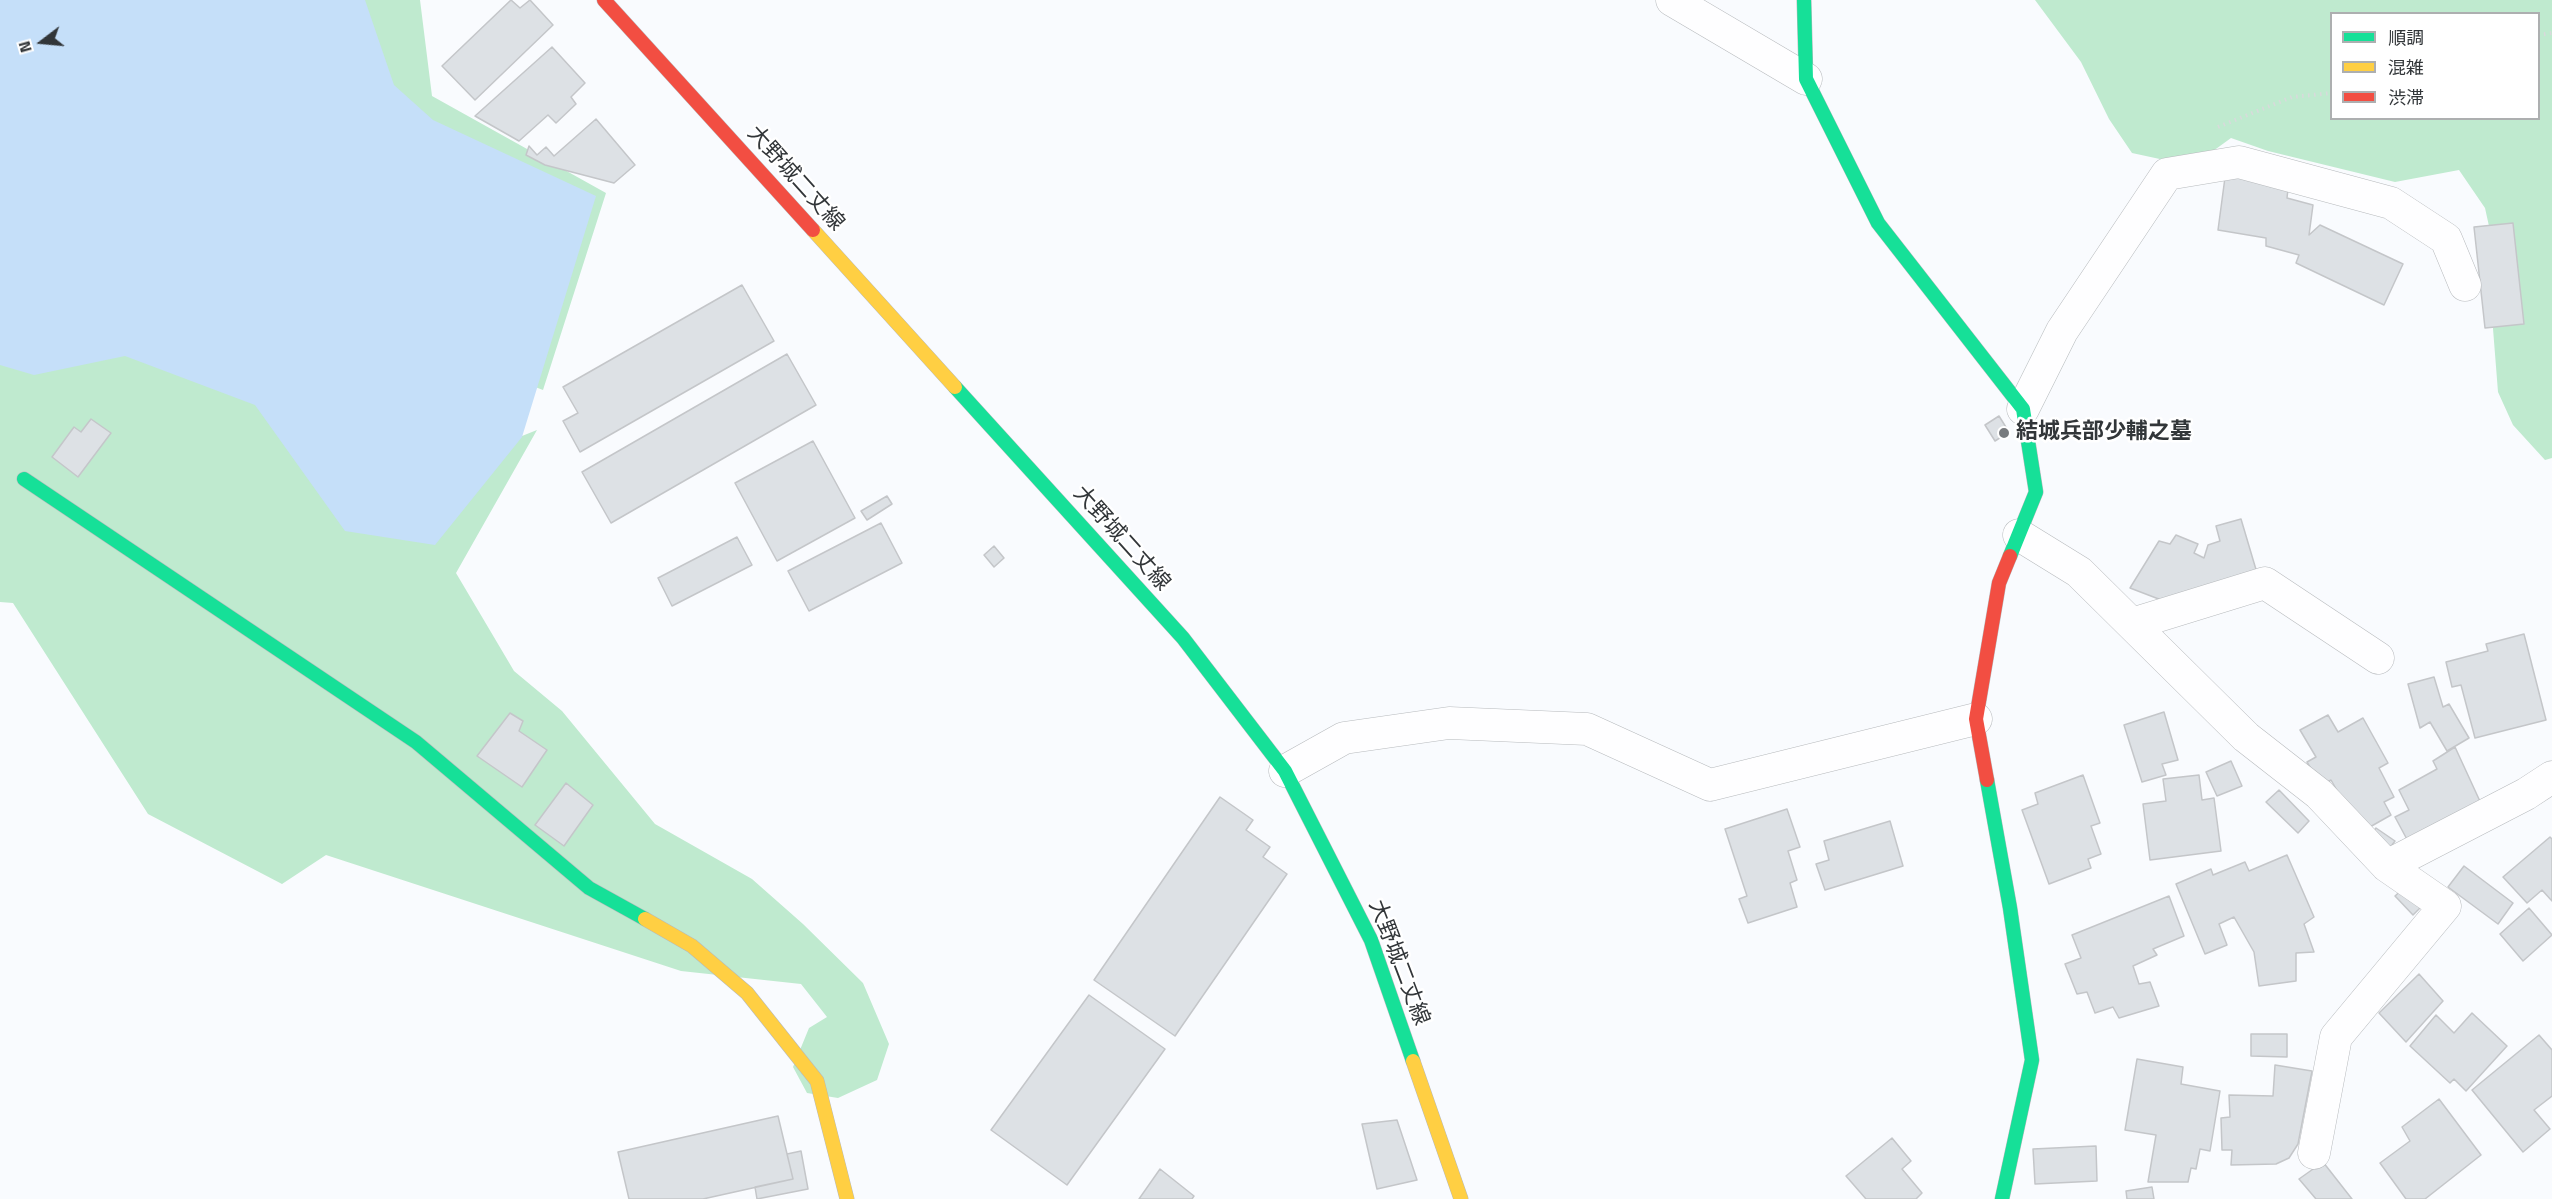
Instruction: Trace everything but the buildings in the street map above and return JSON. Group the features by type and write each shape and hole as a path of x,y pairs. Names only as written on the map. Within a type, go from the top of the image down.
{"street":[{"name":"大野城二丈線","path":"604,0 1183,638 1285,771 1371,940 1461,1199"},
{"path":"1672,0 1806,79"},
{"path":"1804,0 1806,79 1878,223 2023,409 2036,492 2000,583 1976,719 2010,908 2032,1060 2002,1199"},
{"path":"2023,409 2062,331 2167,174 2239,162 2391,202 2446,238 2465,285"},
{"path":"24,479 416,742 589,888 692,946 747,993 817,1081 847,1199"},
{"path":"2019,535 2079,572 2246,737 2319,794 2387,866 2445,906 2336,1037 2314,1153"},
{"path":"2132,624 2265,583 2378,658"},
{"path":"1285,771 1344,738 1449,723 1587,729 1710,785 1976,719"},
{"path":"2387,866 2526,794 2552,777"}],"path":[{"path":"2212,130 2292,97 2330,93"}],"green space":[{"path":"349,0 420,0 432,96 606,193 543,390 517,380 440,193"},
{"path":"2035,0 2552,0 2552,458 2545,460 2513,425 2498,392 2492,316 2496,258 2485,208 2459,170 2395,182 2268,151 2231,138 2209,154 2169,161 2132,153 2109,119 2081,62"},
{"path":"0,336 132,351 497,446 537,430 456,573 514,671 562,711 655,824 752,879 803,924 863,983 889,1044 877,1080 838,1098 807,1093 793,1067 809,1028 827,1017 801,984 681,971 326,855 282,884 148,814 13,603 0,602"}],"water":[{"path":"0,0 365,0 394,85 433,120 596,196 522,437 435,545 345,531 255,405 125,356 34,375 0,365"}],"traffic: fast":[{"path":"1804,0 1806,79 1878,223 2023,409 2036,492 2010,556"},
{"path":"955,387 1183,638 1285,771 1371,940 1413,1061"},
{"path":"24,479 416,742 589,888 645,919"},
{"path":"1987,780 2010,908 2032,1060 2002,1199"}],"traffic: slow":[{"path":"813,230 955,387"},
{"path":"645,919 692,946 747,993 817,1081 847,1199"},
{"path":"1413,1061 1461,1199"}],"traffic: jam":[{"path":"604,0 813,230"},
{"path":"1987,780 1976,719 1999,583 2010,556"}],"place":[{"name":"結城兵部少輔之墓","path":"2004,433"}]}
